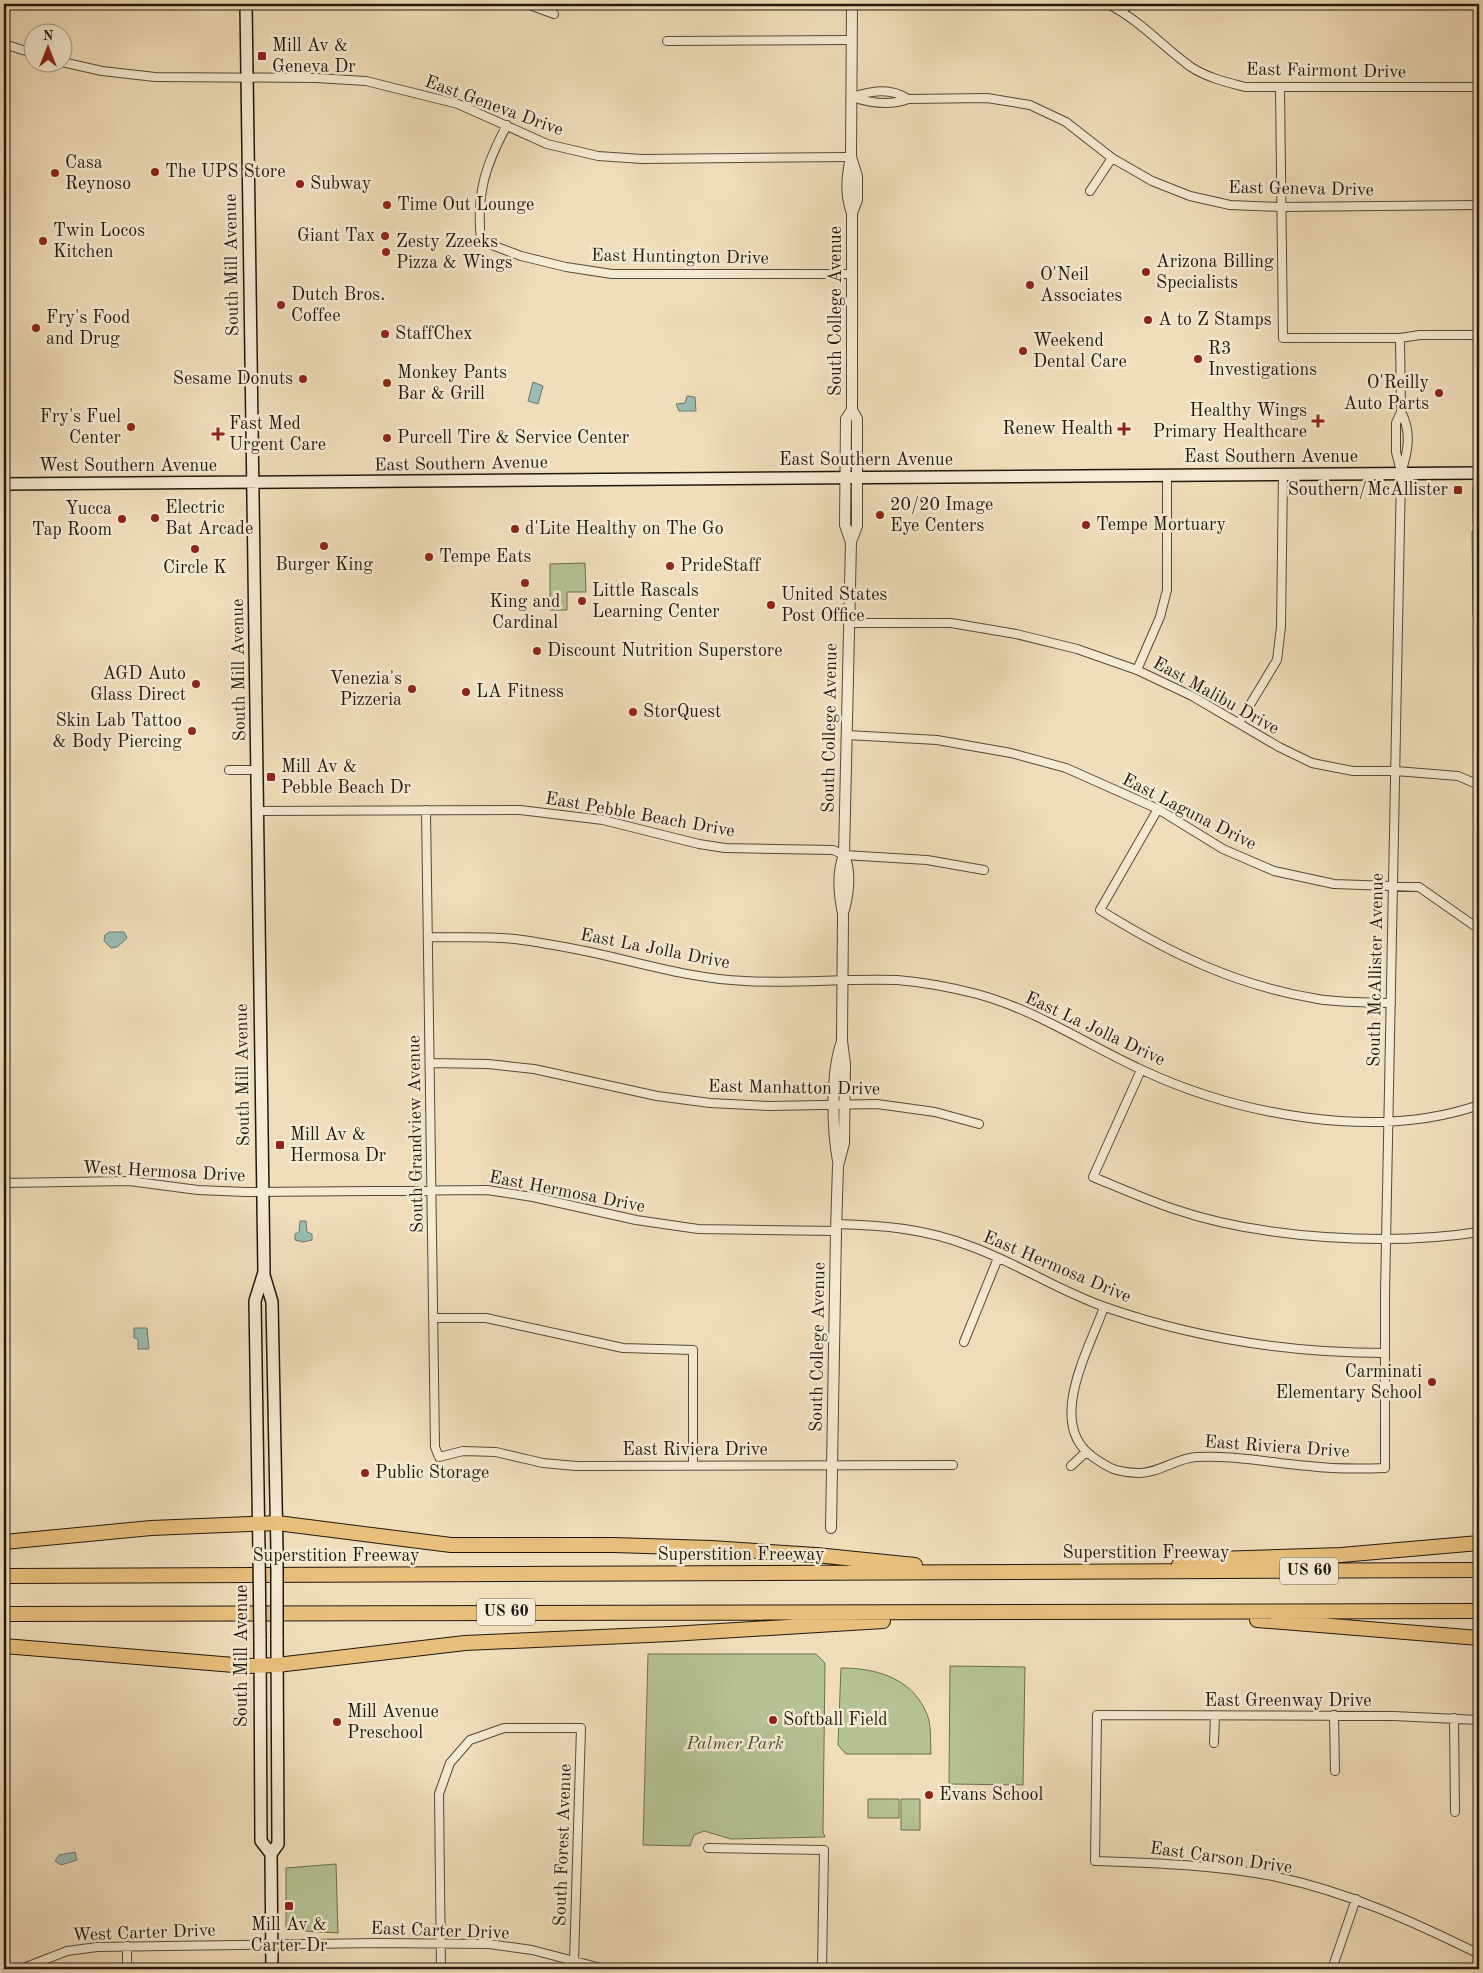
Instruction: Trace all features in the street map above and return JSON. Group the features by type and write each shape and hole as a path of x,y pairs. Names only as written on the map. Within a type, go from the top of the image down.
{"highway":[{"path":"4,1542 151,1528 277,1523 451,1545 613,1545 711,1548 816,1555 983,1573"},
{"path":"1139,1572 1214,1559 1341,1555 1479,1543"},
{"name":"Superstition Freeway","path":"4,1576 1479,1570"},
{"name":"US 60","path":"4,1614 1479,1611"},
{"path":"4,1646 260,1666 465,1643 671,1634 1008,1612"},
{"path":"1164,1612 1479,1638"}],"main road":[{"name":"South Mill Avenue","path":"246,4 262,1192 264,1275 272,1302 278,1551 278,1844 271,1854 272,1969"},
{"name":"East Southern Avenue","path":"253,483 1479,473"},
{"name":"West Southern Avenue","path":"4,484 253,483"},
{"name":"South Mill Avenue","path":"264,1275 255,1301 259,1523 261,1841 271,1854"}],"street":[{"path":"527,4 554,14"},
{"name":"South College Avenue","path":"831,1528 838,1166 834,1141 840,1105 835,1062 842,1041 843,914 848,893 849,867 844,855 851,542 845,525 852,478 846,419 852,410 852,213 857,200 857,176 851,157 852,4"},
{"name":"East Fairmont Drive","path":"1108,4 1150,31 1192,67 1217,80 1246,87 1479,87"},
{"path":"1122,12 1129,4"},
{"path":"667,41 852,40"},
{"path":"4,44 22,50"},
{"name":"East Geneva Drive","path":"72,64 102,71 155,76 366,81 458,104 547,144 598,156 642,159 851,157"},
{"path":"1280,88 1283,338 1400,338 1420,335 1479,335"},
{"name":"East Geneva Drive","path":"852,98 868,92 897,92 908,99 987,98 1030,105 1066,122 1112,158 1152,181 1190,196 1230,205 1280,207 1479,205"},
{"name":"East Huntington Drive","path":"507,125 492,152 485,175 478,211 481,241 521,256 566,267 612,274 851,274"},
{"path":"1090,191 1112,158"},
{"name":"South McAllister Avenue","path":"1400,338 1401,412 1396,423 1396,452 1402,473"},
{"name":"South McAllister Avenue","path":"1385,1468 1388,1121 1394,944 1392,887 1402,473 1408,451 1407,424 1401,412"},
{"path":"1239,723 1277,660 1281,627 1283,474"},
{"path":"1137,670 1160,617 1167,590 1167,475"},
{"name":"East Malibu Drive","path":"849,623 951,623 1016,634 1077,649 1137,670 1192,696 1279,747 1312,763 1354,772 1396,771 1458,776 1479,785"},
{"name":"East Laguna Drive","path":"847,735 937,740 1011,753 1066,768 1158,808 1223,849 1274,871 1334,884 1419,887 1479,929"},
{"path":"229,770 257,770"},
{"path":"1158,808 1100,910 1140,935 1198,965 1255,985 1319,999 1391,1003"},
{"name":"East Pebble Beach Drive","path":"258,810 498,809 540,812 603,820 716,846 750,849 833,850 844,855 928,860 984,870"},
{"name":"South Grandview Avenue","path":"426,810 435,1447 439,1456"},
{"name":"East La Jolla Drive","path":"428,937 513,939 589,952 655,968 743,981 900,980 977,994 1038,1016 1142,1070 1196,1092 1258,1108 1325,1120 1420,1120 1456,1113 1479,1105"},
{"name":"East Manhatton Drive","path":"430,1063 488,1064 534,1069 657,1096 693,1101 770,1106 887,1105 935,1112 979,1124"},
{"path":"1142,1070 1093,1177 1176,1210 1242,1226 1310,1236 1444,1238 1479,1232"},
{"name":"West Hermosa Drive","path":"4,1183 129,1181 198,1190 262,1192"},
{"name":"East Hermosa Drive","path":"262,1192 431,1190 502,1192 636,1220 698,1229 906,1228 949,1239 998,1258 1104,1307 1206,1336 1328,1353 1385,1352"},
{"path":"964,1342 998,1258"},
{"path":"1071,1466 1086,1452 1076,1436 1070,1411 1075,1384 1104,1307"},
{"path":"433,1318 486,1318 623,1348 693,1350 693,1465"},
{"name":"East Riviera Drive","path":"439,1456 463,1451 496,1452 543,1463 576,1466 952,1465"},
{"name":"East Riviera Drive","path":"1086,1452 1112,1470 1140,1473 1194,1457 1228,1458 1311,1467 1385,1468"},
{"name":"East Greenway Drive","path":"1096,1861 1097,1715 1334,1716 1479,1720"},
{"path":"1214,1716 1214,1743"},
{"path":"1334,1716 1335,1771"},
{"path":"1454,1718 1455,1812"},
{"name":"South Forest Avenue","path":"441,1942 439,1794 450,1763 470,1740 504,1728 581,1728 574,1962"},
{"path":"708,1848 824,1850 822,1969"},
{"name":"East Carson Drive","path":"1096,1861 1179,1864 1278,1877 1356,1899 1418,1924 1479,1954"},
{"path":"1332,1969 1356,1899"},
{"path":"441,1942 441,1969"},
{"name":"East Carter Drive","path":"272,1944 441,1942 489,1944 532,1950 605,1969"},
{"name":"West Carter Drive","path":"21,1969 67,1951 97,1947 272,1944"},
{"path":"126,1946 127,1969"}],"green space":[{"path":"1473,486 1479,486 1479,524 1473,524"},
{"path":"1472,531 1479,531 1479,615 1473,615"},
{"path":"585,563 586,592 567,592 567,610 550,610 550,564"},
{"name":"Palmer Park","path":"648,1654 816,1654 825,1663 823,1832 825,1837 731,1839 704,1831 694,1835 690,1846 643,1845"},
{"path":"950,1666 1025,1667 1023,1785 949,1784"},
{"path":"841,1668 854,1668 878,1673 890,1677 911,1690 928,1717 931,1754 846,1754 838,1745"},
{"path":"868,1799 899,1799 899,1818 868,1818"},
{"path":"901,1799 920,1799 920,1830 901,1830"},
{"path":"336,1864 338,1933 286,1930 286,1868"}],"water":[{"path":"533,382 543,386 538,404 528,401"},
{"path":"687,396 695,397 696,411 679,411 676,404 685,403"},
{"path":"109,932 124,932 127,938 117,947 111,948 104,941 105,935"},
{"path":"300,1221 306,1221 307,1232 312,1234 312,1240 303,1242 295,1240 295,1234 299,1232"},
{"path":"134,1328 147,1328 149,1349 138,1349 138,1339 134,1338"},
{"path":"75,1852 77,1860 61,1865 55,1861 59,1855"}],"place":[{"name":"Mill Av & Geneva Dr","path":"262,56"},
{"name":"The UPS Store","path":"155,172"},
{"name":"Casa Reynoso","path":"55,173"},
{"name":"Subway","path":"300,184"},
{"name":"Time Out Lounge","path":"387,205"},
{"name":"Giant Tax","path":"385,236"},
{"name":"Twin Locos Kitchen","path":"43,241"},
{"name":"Zesty Zzeeks Pizza & Wings","path":"386,252"},
{"name":"Arizona Billing Specialists","path":"1146,272"},
{"name":"O'Neil Associates","path":"1030,285"},
{"name":"Dutch Bros. Coffee","path":"281,305"},
{"name":"A to Z Stamps","path":"1148,320"},
{"name":"Fry's Food and Drug","path":"36,328"},
{"name":"StaffChex","path":"385,334"},
{"name":"Weekend Dental Care","path":"1023,351"},
{"name":"R3 Investigations","path":"1198,359"},
{"name":"Sesame Donuts","path":"303,379"},
{"name":"Monkey Pants Bar & Grill","path":"387,383"},
{"name":"O'Reilly Auto Parts","path":"1439,393"},
{"name":"Healthy Wings Primary Healthcare","path":"1318,421"},
{"name":"Fry's Fuel Center","path":"131,427"},
{"name":"Renew Health","path":"1124,429"},
{"name":"Fast Med Urgent Care","path":"218,434"},
{"name":"Purcell Tire & Service Center","path":"387,438"},
{"name":"Southern/McAllister","path":"1458,490"},
{"name":"20/20 Image Eye Centers","path":"880,515"},
{"name":"Electric Bat Arcade","path":"155,518"},
{"name":"Yucca Tap Room","path":"122,519"},
{"name":"Tempe Mortuary","path":"1086,525"},
{"name":"d'Lite Healthy on The Go","path":"515,529"},
{"name":"Burger King","path":"324,546"},
{"name":"Circle K","path":"195,549"},
{"name":"Tempe Eats","path":"429,557"},
{"name":"PrideStaff","path":"670,566"},
{"name":"King and Cardinal","path":"525,583"},
{"name":"Little Rascals Learning Center","path":"582,601"},
{"name":"United States Post Office","path":"771,605"},
{"name":"Discount Nutrition Superstore","path":"537,651"},
{"name":"AGD Auto Glass Direct","path":"196,684"},
{"name":"Venezia's Pizzeria","path":"412,689"},
{"name":"LA Fitness","path":"466,692"},
{"name":"StorQuest","path":"633,712"},
{"name":"Skin Lab Tattoo & Body Piercing","path":"192,731"},
{"name":"Mill Av & Pebble Beach Dr","path":"271,777"},
{"name":"Mill Av & Hermosa Dr","path":"280,1145"},
{"name":"Carminati Elementary School","path":"1432,1382"},
{"name":"Public Storage","path":"365,1473"},
{"name":"Softball Field","path":"773,1720"},
{"name":"Mill Avenue Preschool","path":"337,1722"},
{"name":"Evans School","path":"929,1795"},
{"name":"Mill Av & Carter Dr","path":"289,1906"}]}
